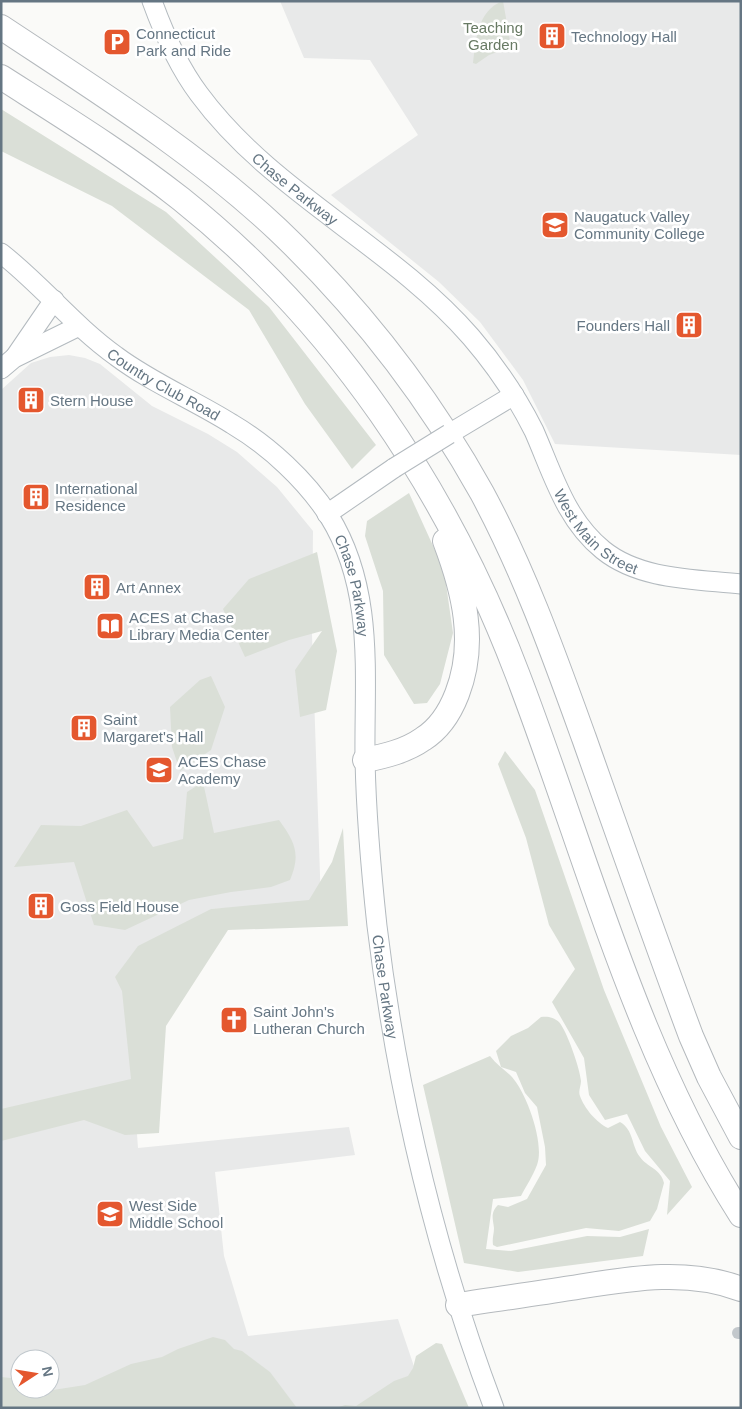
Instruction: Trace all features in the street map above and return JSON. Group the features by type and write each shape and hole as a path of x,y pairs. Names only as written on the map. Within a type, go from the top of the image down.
{"highway":[{"path":"1,28 171,141 250,205 341,296 388,353 432,414 481,491 520,572 555,658 692,1036 709,1077 741,1137"},
{"path":"1,78 146,172 216,229 310,324 369,396 420,472 482,587 517,672 654,1050 695,1138 741,1215"},
{"path":"365,760 410,746 436,730 446,716 462,682 468,643 464,604 444,538 369,396"},
{"path":"458,1305 640,1278 702,1279 741,1289"}],"main road":[{"name":"Chase Parkway","path":"152,1 182,69 198,94 234,135 257,157 405,275 443,308 472,339 514,395"},
{"name":"Country Club Road","path":"1,253 54,300 79,326 132,367 232,424 262,445 298,478 327,514"},
{"path":"8,363 54,300"},
{"path":"8,363 79,326"},
{"path":"327,514 372,482 514,395"},
{"name":"West Main Street","path":"514,395 533,430 566,505 584,531 604,550 624,563 646,571 741,584"},
{"name":"Chase Parkway","path":"327,514 347,554 362,601 365,636 365,760 369,846 378,928 404,1092 433,1222 458,1305 494,1408"}],"shaded area":[{"name":"Naugatuck Valley Community College","path":"280,1 741,1 741,455 555,444 523,380 480,322 439,282 331,195 418,135 370,60 304,58"},
{"name":"ACES Chase Academy","path":"69,355 85,358 100,364 152,406 208,434 237,452 277,487 313,531 312,635 321,905 211,909 134,1093 138,1148 349,1127 355,1155 215,1172 224,1256 248,1336 398,1319 428,1408 1,1408 1,390 31,363 50,357"}],"green space":[{"name":"Teaching Garden","path":"503,1 511,47 489,55 476,64 473,63 479,27 488,11 494,5"},
{"path":"1,109 166,212 269,307 376,445 352,469 305,404 249,310 112,206 1,151"},
{"path":"409,493 444,570 453,633 440,684 427,703 414,704 384,655 383,591 365,536 367,521"},
{"path":"317,552 337,651 326,710 300,717 295,670 322,631 289,640 245,657 223,609 249,579"},
{"path":"211,676 225,707 211,750 180,771 172,747 170,707 200,680"},
{"path":"505,751 535,790 604,990 661,1127 692,1187 667,1215 670,1181 645,1151 627,1114 605,1120 589,1095 584,1058 552,1002 575,969 549,925 526,838 498,764"},
{"path":"203,782 214,833 279,820 289,835 295,849 295,863 290,880 271,887 189,900 125,930 94,925 74,862 14,867 41,825 81,826 127,810 153,847 183,839 187,792"},
{"path":"343,828 348,926 228,930 166,1026 159,1133 125,1135 84,1120 1,1141 1,1109 131,1079 122,991 115,977 138,946 211,909 309,900 332,862"},
{"path":"541,1017 550,1017 557,1020 566,1033 580,1075 580,1096 588,1110 595,1119 608,1128 620,1122 625,1125 640,1157 660,1174 664,1183 657,1209 650,1221 619,1231 586,1228 497,1247 493,1245 493,1216 495,1208 498,1205 508,1207 527,1199 546,1165 545,1147 537,1107 525,1093 516,1072 501,1067 496,1051 511,1036 528,1028"},
{"path":"490,1056 512,1077 529,1107 537,1132 539,1156 537,1165 521,1196 493,1199 486,1249 511,1251 587,1236 620,1237 649,1229 643,1256 518,1272 464,1263 423,1085"},
{"path":"213,1337 225,1340 234,1349 242,1351 270,1372 297,1408 1,1408 1,1377 10,1378 10,1399 60,1399 60,1389 85,1385 131,1364 162,1357 178,1349"},
{"path":"436,1343 442,1344 469,1408 336,1408 345,1405 356,1406 394,1381 408,1376 413,1368 416,1356"}],"place":[{"name":"Technology Hall","path":"552,36"},
{"name":"Connecticut Park and Ride","path":"117,42"},
{"name":"Naugatuck Valley Community College","path":"555,225"},
{"name":"Founders Hall","path":"689,325"},
{"name":"Stern House","path":"31,400"},
{"name":"International Residence","path":"36,497"},
{"name":"Art Annex","path":"97,587"},
{"name":"ACES at Chase Library Media Center","path":"110,626"},
{"name":"Saint Margaret's Hall","path":"84,728"},
{"name":"ACES Chase Academy","path":"159,770"},
{"name":"Goss Field House","path":"41,906"},
{"name":"Saint John's Lutheran Church","path":"234,1020"},
{"name":"West Side Middle School","path":"110,1214"}]}
